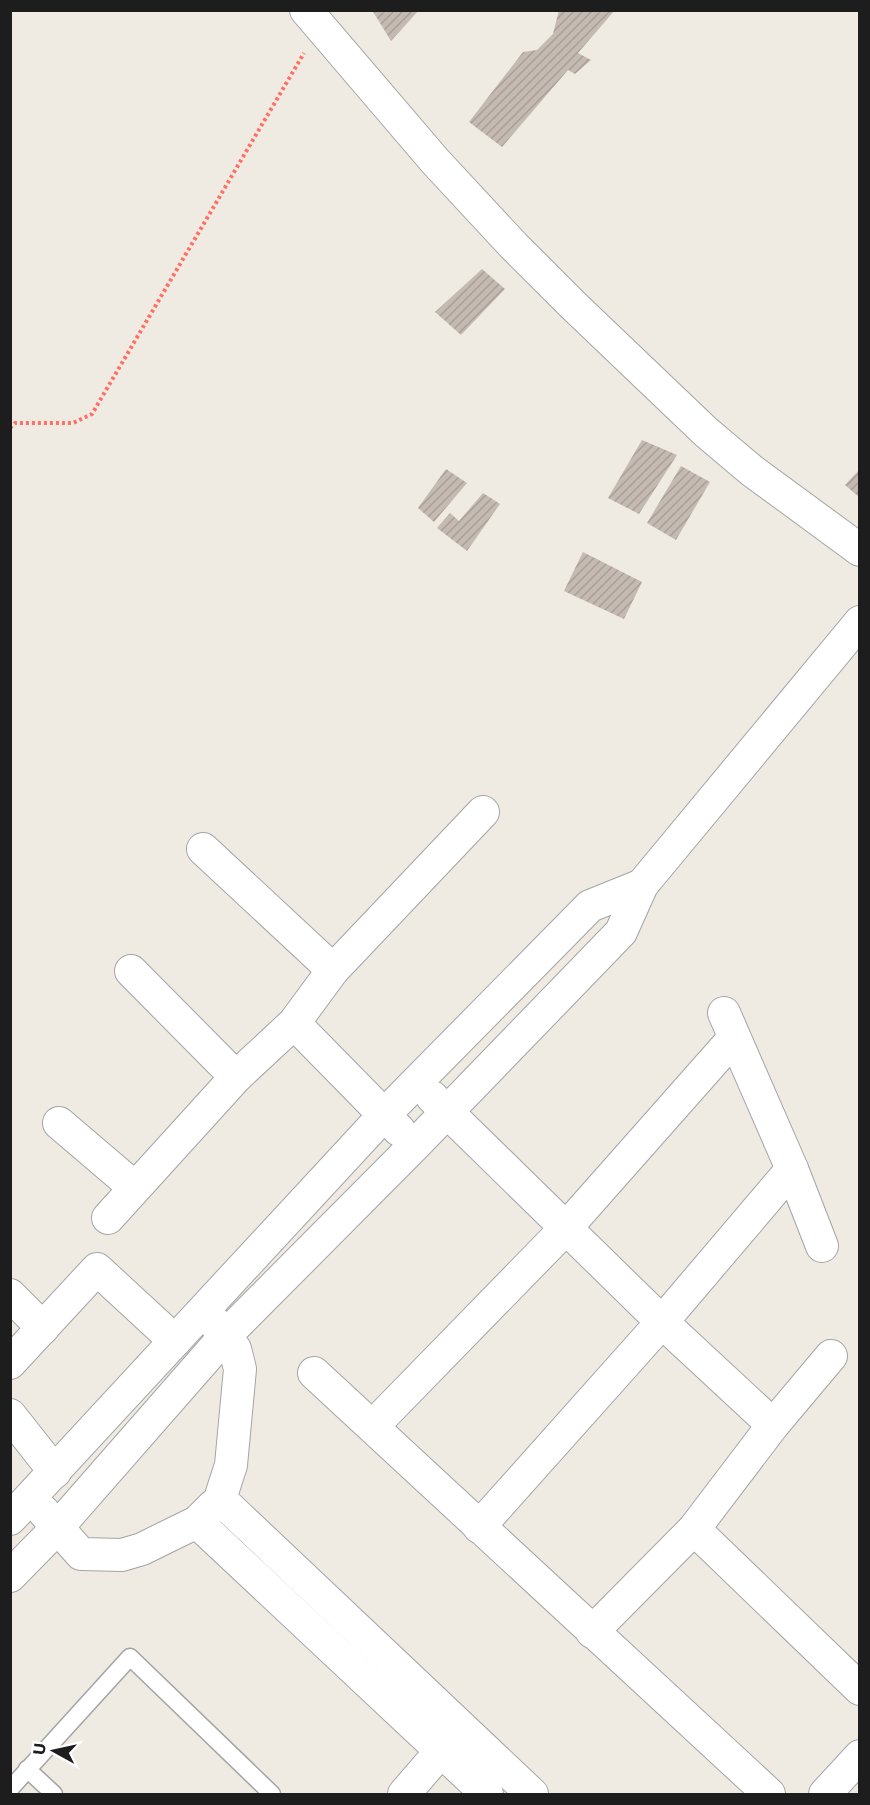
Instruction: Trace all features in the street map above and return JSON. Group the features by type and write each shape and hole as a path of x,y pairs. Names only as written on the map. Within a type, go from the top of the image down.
{"street":[{"path":"312,19 435,161 513,245 574,306 706,432 751,470 860,550"},
{"path":"10,1576 57,1528 225,1335 414,1146 621,932 642,885 860,622"},
{"path":"108,1218 236,1077 294,1023 333,970 483,812"},
{"path":"203,849 333,970"},
{"path":"10,1519 384,1115 590,906 642,885"},
{"path":"131,971 236,1077"},
{"path":"294,1023 414,1146"},
{"path":"373,1426 566,1228 729,1026 792,1168 822,1246"},
{"path":"417,1082 662,1322 773,1425"},
{"path":"60,1123 134,1187"},
{"path":"479,1527 662,1322 792,1168"},
{"path":"10,1363 98,1269 175,1341"},
{"path":"10,1295 43,1328"},
{"path":"32,1497 81,1554 122,1555 142,1549 197,1522 220,1499 231,1465 240,1369 235,1349 203,1310"},
{"path":"592,1632 693,1529 773,1425 831,1356"},
{"path":"314,1373 769,1794"},
{"path":"10,1415 55,1472"},
{"path":"220,1499 532,1794"},
{"path":"197,1522 487,1794"},
{"path":"693,1529 860,1689"},
{"path":"404,1794 461,1729"},
{"path":"825,1794 860,1756"}],"lane":[{"path":"10,1789 130,1657 272,1794"},
{"path":"27,1769 54,1794"}],"path":[{"path":"10,428 15,423 73,423 92,414 167,289 312,19"}],"building":[{"path":"372,10 419,10 391,41"},
{"path":"559,10 615,10 578,53 591,60 575,74 568,70 502,147 469,122 523,52 537,50 553,34"},
{"path":"482,269 505,289 461,335 435,312"},
{"path":"642,440 677,455 639,514 608,498"},
{"path":"681,466 710,482 676,540 647,523"},
{"path":"446,469 467,483 434,522 418,508"},
{"path":"860,469 860,498 845,485"},
{"path":"483,493 500,504 467,551 437,528 450,513 459,521"},
{"path":"583,552 642,582 624,619 564,591"}]}
